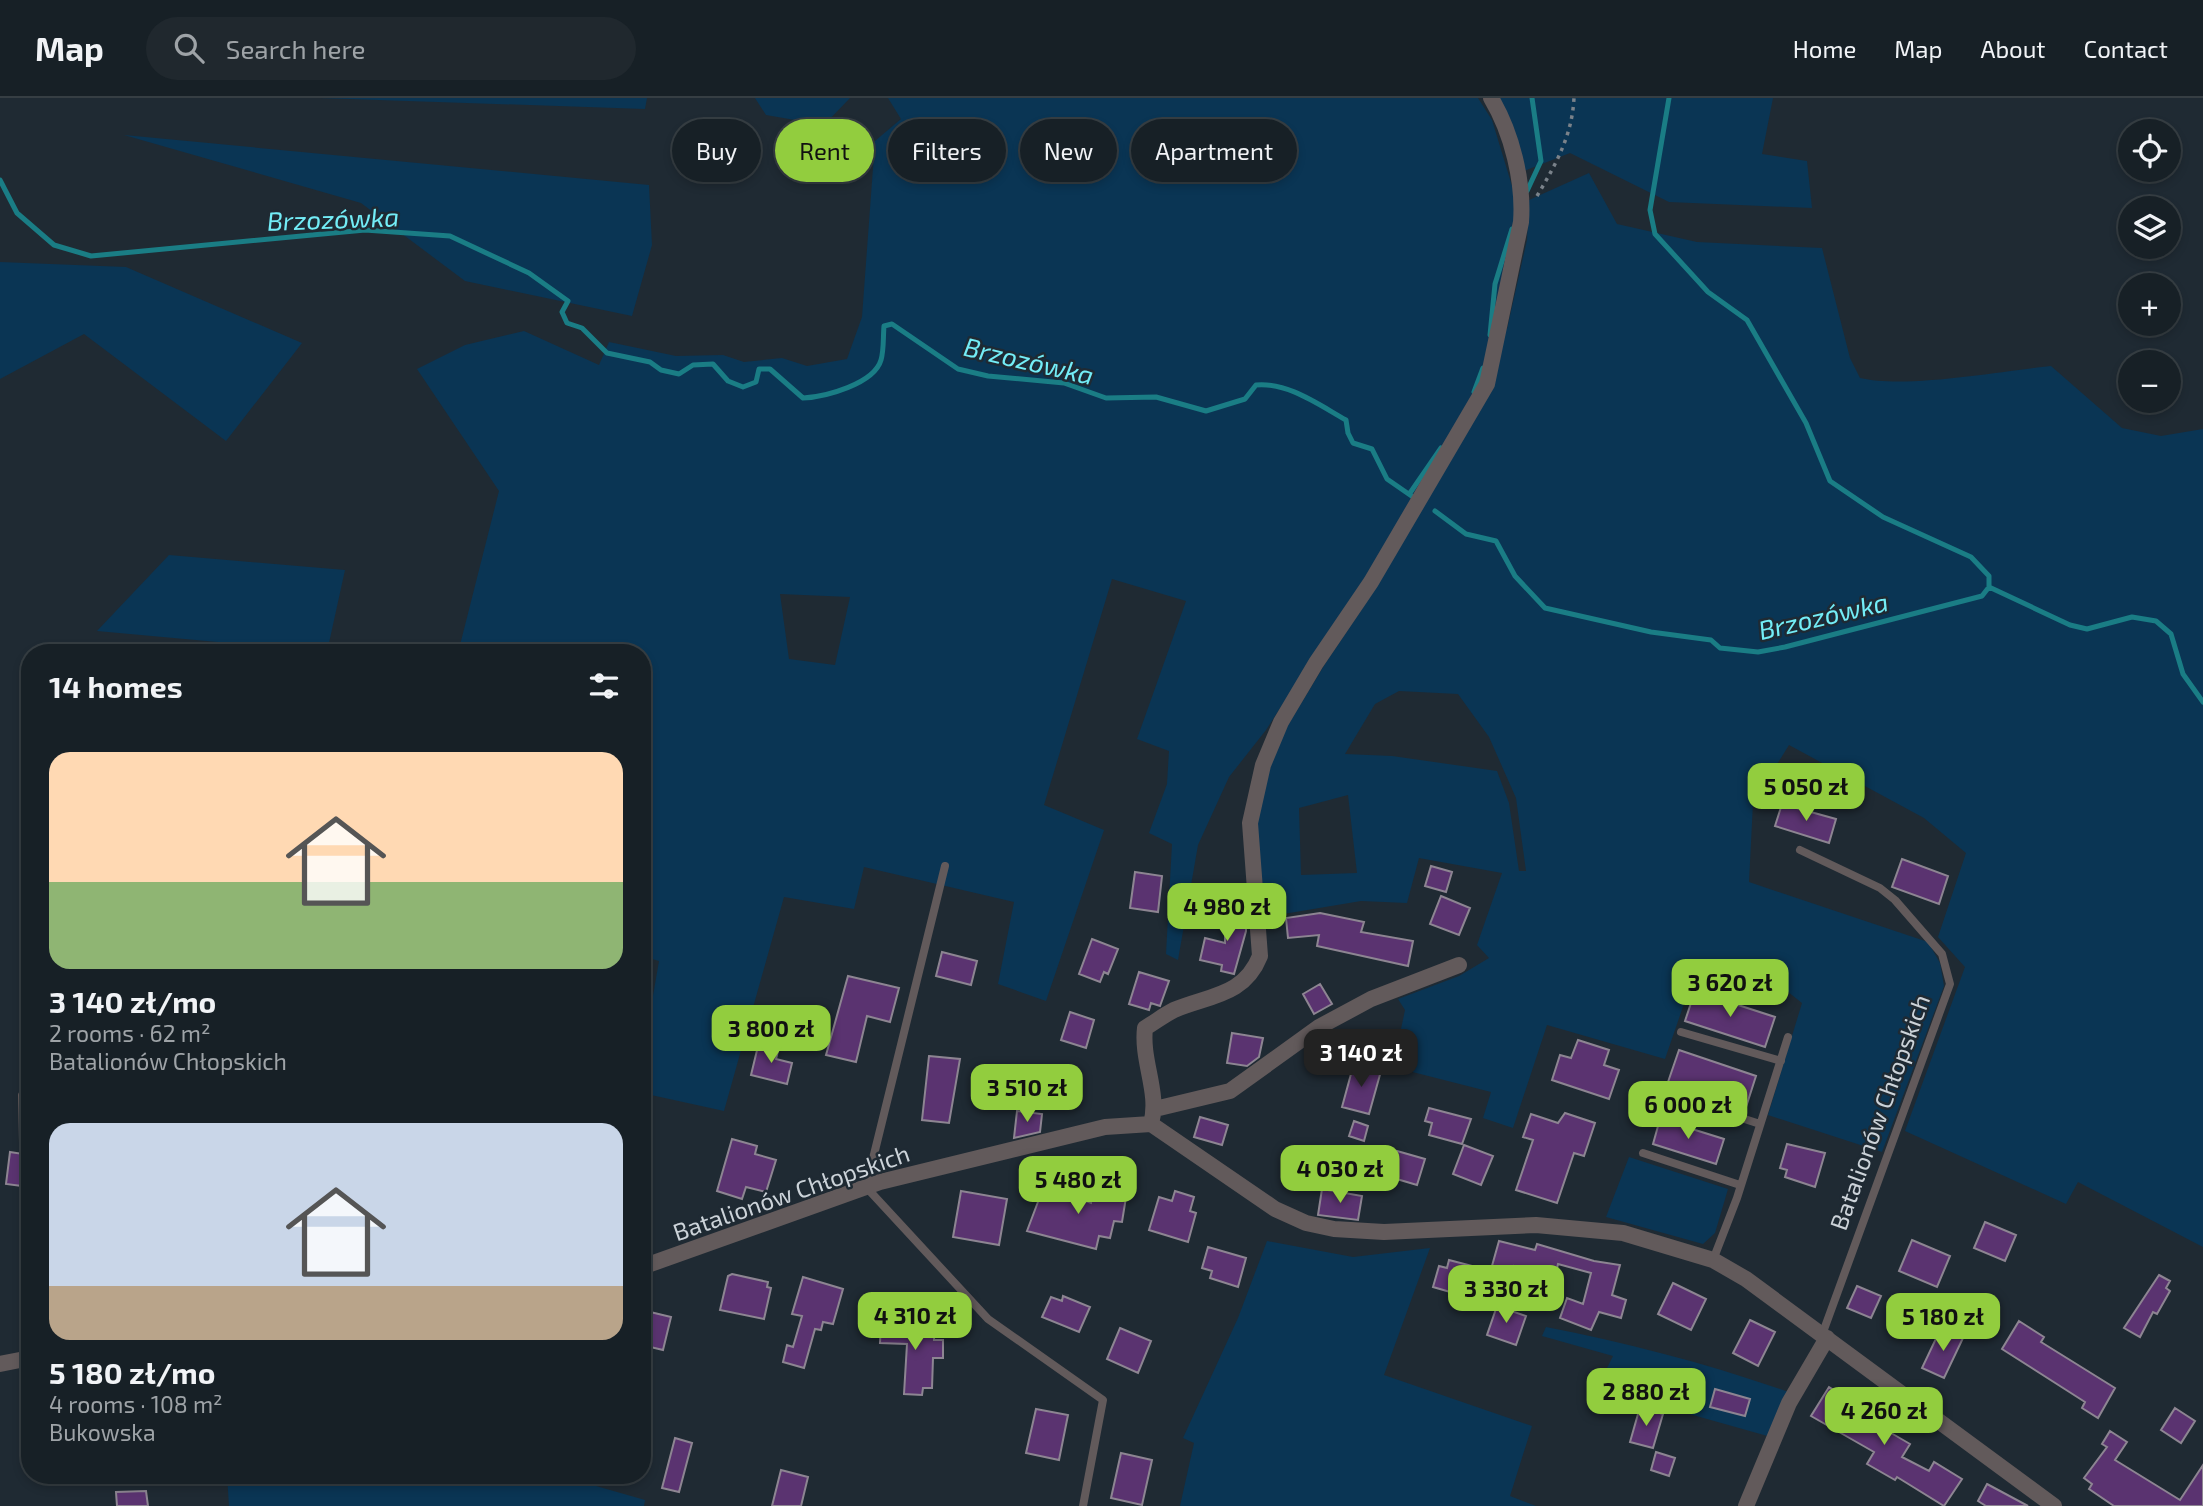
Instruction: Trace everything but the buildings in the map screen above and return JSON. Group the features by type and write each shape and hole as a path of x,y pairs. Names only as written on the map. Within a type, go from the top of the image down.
{"street":[{"path":"1490,98 1510,143 1522,199 1521,222 1487,384 1371,582 1316,663 1281,722 1263,765 1251,823 1260,956 1253,973 1235,988 1172,1011 1145,1028 1143,1046 1153,1116 1275,1209 1306,1223 1334,1229 1384,1232 1535,1225 1575,1228 1623,1233 1713,1260 1746,1279 2054,1506"},
{"name":"Batalionów Chłopskich","path":"651,1264 866,1187 1153,1116 1230,1091 1320,1027 1371,999 1459,965"},
{"name":"Batalionów Chłopskich","path":"1746,1506 1789,1402 1825,1336"},
{"path":"0,1364 21,1360"}],"lane":[{"name":"Batalionów Chłopskich","path":"1800,850 1880,888 1895,901 1942,954 1950,984 1825,1336"},
{"path":"945,866 866,1187 988,1319 1103,1400 1083,1506"},
{"path":"1681,1032 1781,1061"},
{"path":"1713,1260 1741,1185 1788,1037"},
{"path":"1658,1091 1760,1124"},
{"path":"1643,1153 1741,1185"}],"path":[{"path":"1521,222 1562,154 1573,119 1574,98"}],"shaded area":[{"path":"320,98 647,98 645,109"},
{"path":"755,98 850,98 830,119 789,119 766,115"},
{"path":"888,98 1478,98 1492,120 1519,209 1493,328 1507,329 1527,240 1529,200 1589,173 1617,224 1697,242 1822,248 1850,358 1860,378 1879,381 1927,380 2051,366 2122,428 2161,436 2203,429 2203,1247 2078,1182 2066,1204 1905,1131 1965,967 1938,937 1966,853 1924,818 1789,745 1753,803 1749,882 1928,942 1940,963 1944,986 1882,1152 1768,1115 1802,1003 1759,969 1697,966 1665,1059 1547,1025 1513,1128 1483,1118 1491,1092 1393,1067 1405,1010 1398,999 1459,976 1489,958 1477,945 1502,873 1419,858 1407,903 1361,901 1266,917 1256,824 1269,766 1288,725 1366,603 1342,613 1266,730 1229,777 1198,845 1178,960 1166,954 1172,844 1149,833 1167,784 1169,751 1137,739 1186,601 1112,579 1044,805 1104,830 1046,1001 998,984 1014,902 864,867 854,909 784,897 724,1111 651,1095 651,1008 659,961 651,959 651,644 460,644 499,491 417,369 465,345 524,331 599,365 609,342 676,356 723,355 744,362 782,358 807,366 847,359 862,317 875,141 888,130 888,182 1006,182 1006,119 901,119","holes":["780,594 850,597 835,665 789,659","1399,691 1458,694 1489,737 1516,798 1526,871 1519,871 1509,803 1497,771 1392,756 1345,754 1375,704","1348,795 1357,873 1301,875 1299,808"]},
{"path":"1497,98 1773,98 1762,154 1807,161 1812,208 1669,202 1570,153 1524,171"},
{"path":"124,135 649,185 652,245 632,316 465,281 361,203"},
{"path":"0,262 126,267 302,343 226,441 84,334 0,379"},
{"path":"169,555 345,570 329,644 239,644 97,631"},
{"path":"1629,1157 1728,1189 1715,1233 1703,1244 1606,1217"},
{"path":"1267,1241 1353,1257 1430,1248 1384,1375 1532,1426 1510,1496 1536,1506 1180,1506 1194,1443 1183,1438 1238,1318"},
{"path":"1546,1327 1670,1356 1792,1393 1771,1437 1597,1388 1613,1356 1542,1336"},
{"path":"228,1484 589,1484 645,1500 644,1506 229,1506"}],"waterway":[{"path":"1527,191 1541,161 1532,98"},
{"path":"1669,98 1650,210 1655,234 1708,292 1747,320 1806,423 1830,481 1883,517 1971,557 1989,576 1989,587"},
{"name":"Brzozówka","path":"0,180 17,213 54,245 91,256 365,230 450,236 529,273 568,301 562,312 567,323 582,328 607,353 650,362 661,370 679,374 693,365 713,364 728,381 743,387 756,382 759,369 770,369 803,398 836,392 869,376 881,360 884,326 892,324 958,369 988,376 1064,383 1106,398 1156,397 1206,411 1245,399 1256,385 1280,387 1303,396 1346,420 1353,443 1372,449 1387,479 1413,497"},
{"path":"1490,335 1495,284 1512,229"},
{"path":"1474,392 1483,368"},
{"path":"1410,493 1441,448"},
{"name":"Brzozówka","path":"1435,511 1466,534 1496,541 1515,576 1545,608 1651,632 1711,640 1720,648 1758,652 1982,596 1989,587 2070,625 2087,629 2132,617 2156,621 2171,634 2183,674 2203,702"}]}
